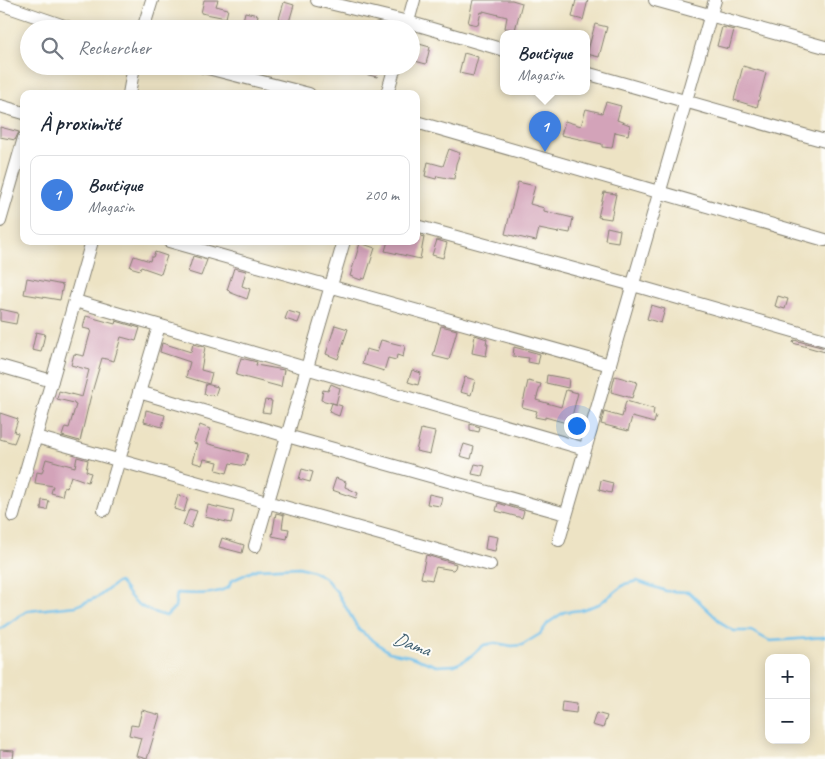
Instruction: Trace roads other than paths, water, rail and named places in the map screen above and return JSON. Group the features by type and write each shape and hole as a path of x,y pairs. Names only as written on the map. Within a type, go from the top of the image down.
{"street":[{"path":"146,20 152,0"},
{"path":"317,0 386,20"},
{"path":"409,20 414,0"},
{"path":"655,0 825,47"},
{"path":"559,540 715,0"},
{"path":"0,4 47,20"},
{"path":"420,29 500,49"},
{"path":"590,74 825,141"},
{"path":"130,90 132,75"},
{"path":"235,75 293,90"},
{"path":"388,90 392,75"},
{"path":"0,106 20,112"},
{"path":"420,123 825,240"},
{"path":"0,222 20,152"},
{"path":"420,227 633,284 825,340"},
{"path":"13,516 91,245"},
{"path":"183,245 610,365"},
{"path":"255,546 343,245"},
{"path":"75,301 585,449"},
{"path":"104,510 159,326"},
{"path":"0,366 52,381"},
{"path":"139,392 287,436 566,514"},
{"path":"36,438 490,565"}],"waterway":[{"name":"Dama","path":"0,629 27,611 76,606 98,597 119,582 141,606 166,616 175,607 177,593 203,594 217,592 229,587 231,581 257,569 299,567 313,571 325,578 337,592 359,630 389,652 409,656 437,666 455,665 467,659 484,645 495,643 512,646 522,645 540,634 548,623 564,612 581,610 599,604 625,584 637,581 666,591 689,592 725,626 734,631 751,631 770,641 825,637"}],"place":[{"name":"Boutique","path":"545,152"}]}
